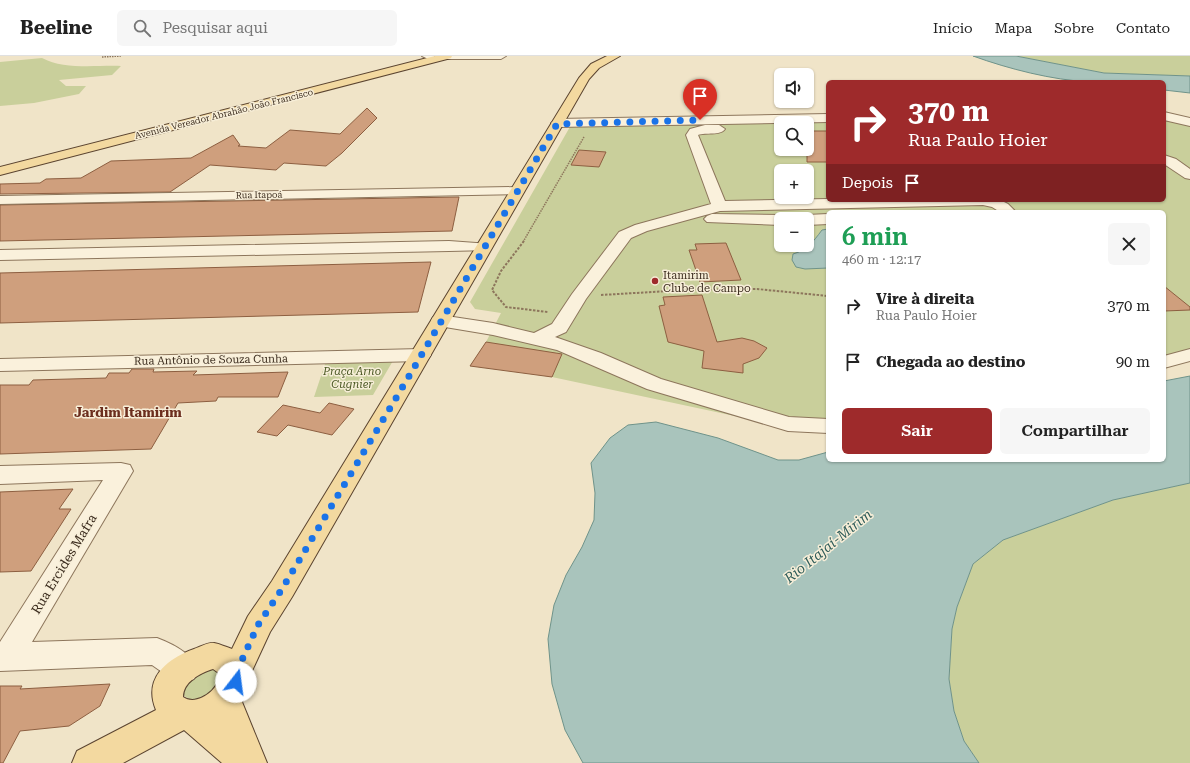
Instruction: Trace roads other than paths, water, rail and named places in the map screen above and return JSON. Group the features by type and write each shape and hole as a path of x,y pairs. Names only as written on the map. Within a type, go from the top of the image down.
{"main road":[{"name":"Avenida Vereador Abrahão João Francisco","path":"0,167 430,56"},
{"name":"Avenida Vereador Abrahão João Francisco","path":"0,171 447,56"},
{"path":"181,698 216,707 225,676 282,589 588,71 614,56"},
{"path":"89,763 126,744 181,698 192,662 225,676"},
{"path":"225,676 250,763"},
{"path":"181,698 247,763"}],"street":[{"path":"447,56 501,56"},
{"path":"1166,116 1190,122"},
{"path":"557,124 826,118"},
{"path":"814,128 826,127"},
{"path":"719,206 694,142 692,135 694,132 705,129 774,128"},
{"path":"1166,160 1190,175"},
{"name":"Rua Itapoá","path":"0,200 517,191"},
{"path":"536,339 559,328 578,298 625,235 641,228 719,206 929,202"},
{"path":"987,202 998,204 1006,210"},
{"path":"680,218 774,220"},
{"path":"814,220 826,219"},
{"path":"0,255 441,246 484,247"},
{"path":"444,315 559,328 583,341 594,357"},
{"path":"444,315 493,329 563,345 654,384 788,424 826,426"},
{"path":"1166,361 1190,355"},
{"name":"Rua Antônio de Souza Cunha","path":"0,365 421,356"},
{"name":"Rua Ercides Mafra","path":"0,475 121,471 4,657"},
{"path":"4,657 157,651 181,698"}],"water":[{"path":"973,56 1016,56 1104,73 1190,76 1190,93 1166,90 1166,80 1068,80 1001,65"},
{"path":"826,229 826,268 805,269 796,267 792,260 793,254 798,252 814,252 814,240 822,230"},
{"name":"Rio Itajaí-Mirim","path":"1190,376 1190,483 1113,500 1003,540 973,564 957,607 952,629 949,679 954,711 964,741 979,763 583,763 565,730 552,684 548,639 554,605 566,575 582,547 594,520 595,493 591,463 610,438 628,425 656,422 718,438 778,460 799,460 826,453 826,462 1166,462 1166,381"}],"place":[{"name":"Itamirim Clube de Campo","path":"655,281"}],"district":[{"name":"Jardim Itamirim","path":"128,412"}],"park label":[{"name":"Praça Arno Cugnier","path":"352,377"}]}
